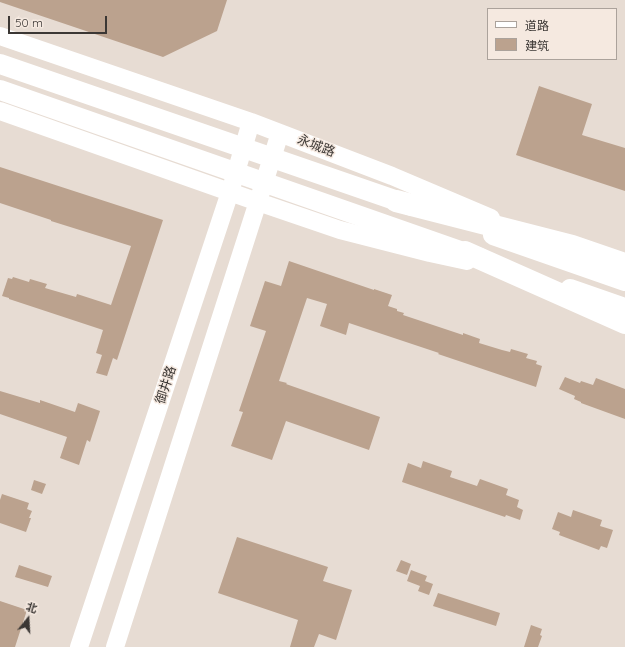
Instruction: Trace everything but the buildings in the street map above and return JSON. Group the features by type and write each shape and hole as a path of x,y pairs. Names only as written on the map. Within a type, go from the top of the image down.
{"highway":[{"path":"396,201 572,246 625,264"},
{"path":"465,252 625,323"}],"main road":[{"path":"0,64 625,281"},
{"path":"0,90 625,308"}],"street":[{"name":"永城路","path":"0,36 251,122 392,176 596,263 625,273"},
{"path":"0,111 340,230 430,253 482,264 566,290 625,311"},
{"name":"御井路","path":"79,647 230,192 251,122"},
{"path":"115,647 280,133"}]}
